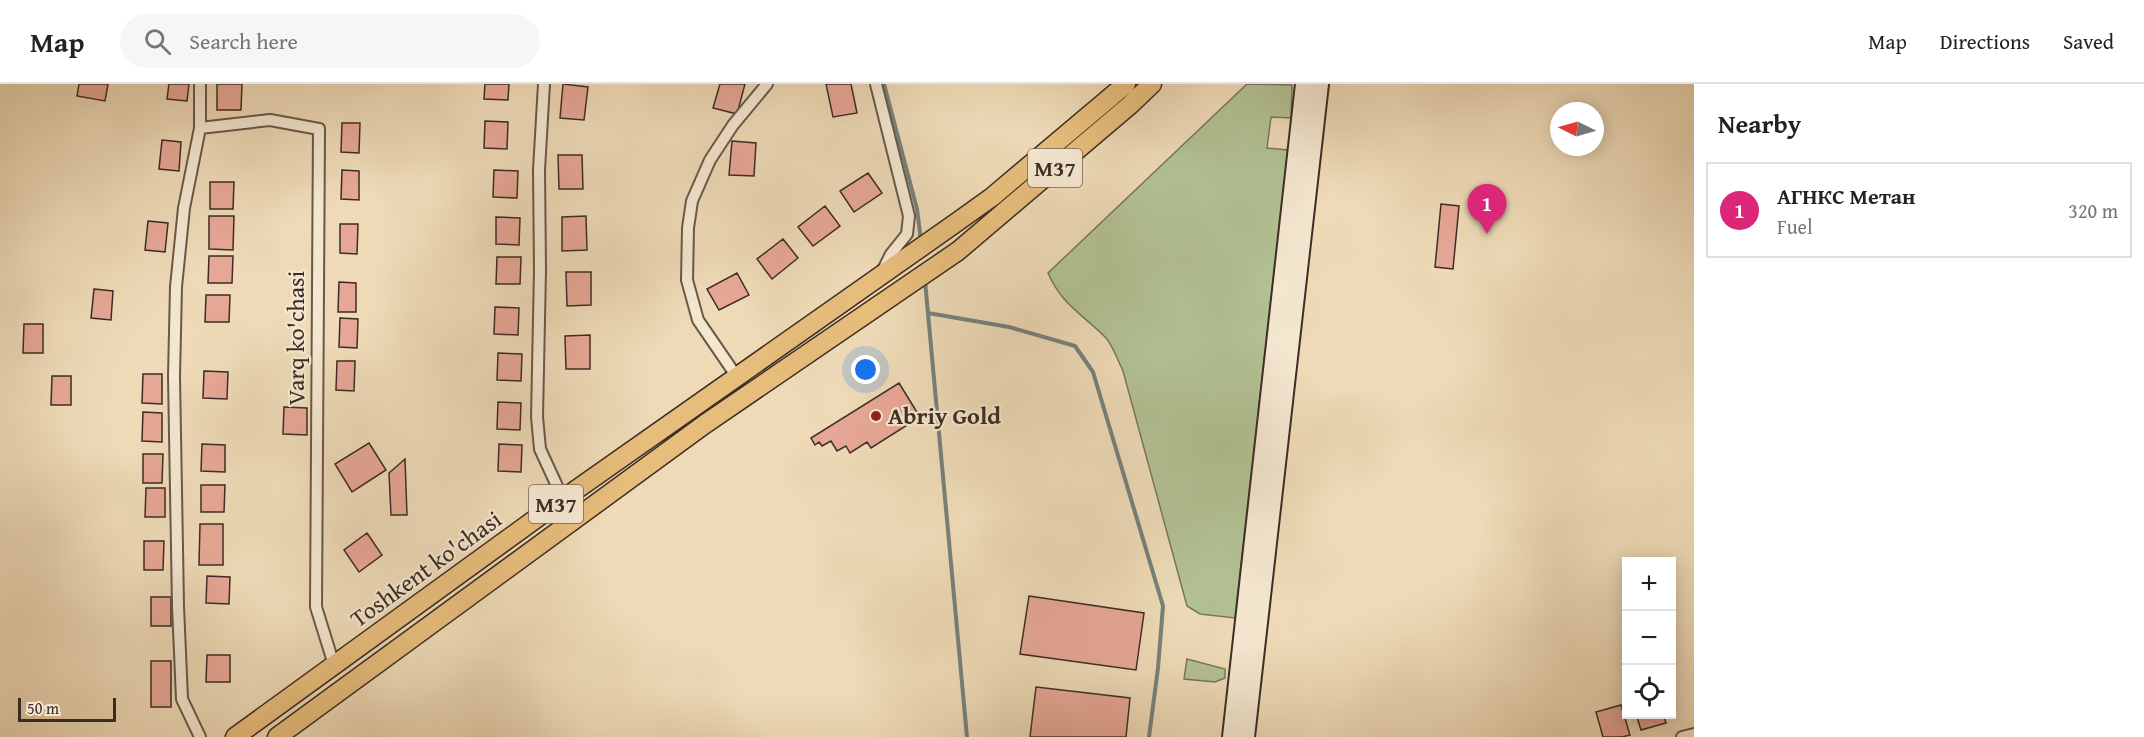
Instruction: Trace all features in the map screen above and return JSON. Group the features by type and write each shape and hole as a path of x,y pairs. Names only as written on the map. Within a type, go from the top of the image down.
{"highway":[{"name":"M37","path":"881,276 992,197 1126,84"},
{"name":"Toshkent ko'chasi","path":"277,737 705,424 958,251 1152,84"},
{"name":"Toshkent ko'chasi","path":"235,737 563,499 881,276"}],"main road":[{"path":"1231,737 1304,84"},
{"path":"1246,737 1320,84"}],"street":[{"path":"200,84 200,128 184,208 176,287 174,376 182,699 200,737"},
{"path":"544,84 539,170 540,270 537,417 540,449 563,499"},
{"path":"737,377 698,320 687,280 688,228 692,201 710,160 733,125 767,84"},
{"path":"876,84 909,216 908,234 891,254 881,276"},
{"name":"Varq ko'chasi","path":"200,128 270,120 319,129 316,607 334,665"},
{"path":"1682,737 1694,734"}],"green space":[{"path":"1247,84 1292,85 1291,118 1271,117 1267,148 1288,150 1235,618 1200,614 1187,606 1123,371 1108,340 1066,301 1048,273"},
{"path":"1187,659 1225,669 1225,678 1215,682 1184,679"}],"building":[{"path":"79,84 108,84 105,101 77,96"},
{"path":"169,84 189,84 187,101 167,99"},
{"path":"217,84 242,84 241,110 217,110"},
{"path":"485,84 509,84 508,100 484,99"},
{"path":"563,84 588,87 584,120 560,118"},
{"path":"720,84 745,84 737,114 713,108"},
{"path":"826,84 851,84 857,113 833,117"},
{"path":"485,121 508,122 507,149 484,148"},
{"path":"342,123 360,123 359,153 341,152"},
{"path":"162,140 181,142 179,171 159,169"},
{"path":"732,141 756,143 754,176 729,175"},
{"path":"558,155 582,155 583,189 559,189"},
{"path":"342,170 359,171 359,200 341,199"},
{"path":"494,170 518,171 517,198 493,197"},
{"path":"868,173 882,193 854,212 840,191"},
{"path":"210,182 234,182 233,209 210,209"},
{"path":"1441,204 1459,206 1453,269 1435,267"},
{"path":"825,206 840,226 813,246 798,227"},
{"path":"209,216 234,216 233,250 209,249"},
{"path":"586,216 587,250 562,251 562,217"},
{"path":"496,217 520,218 519,245 496,244"},
{"path":"148,221 168,223 165,252 145,250"},
{"path":"340,224 358,224 357,254 340,253"},
{"path":"783,239 798,258 772,279 757,259"},
{"path":"209,256 233,256 232,283 208,283"},
{"path":"497,257 521,257 520,284 496,284"},
{"path":"566,272 591,272 591,305 567,306"},
{"path":"737,273 749,295 719,310 707,289"},
{"path":"339,282 356,283 356,312 338,312"},
{"path":"94,289 113,291 111,320 91,318"},
{"path":"206,295 230,295 229,322 205,322"},
{"path":"495,307 519,308 518,335 494,334"},
{"path":"340,318 358,319 357,348 339,347"},
{"path":"24,324 43,324 43,353 23,353"},
{"path":"590,335 590,369 566,369 565,336"},
{"path":"498,353 522,354 521,381 497,380"},
{"path":"337,361 355,361 354,391 336,390"},
{"path":"204,371 228,372 227,399 203,398"},
{"path":"143,374 162,374 162,404 142,403"},
{"path":"52,376 71,376 71,405 51,405"},
{"path":"899,383 920,417 871,448 867,442 850,453 846,446 837,451 831,441 822,446 819,442 815,445 811,438"},
{"path":"498,402 521,403 520,430 497,429"},
{"path":"284,407 307,408 307,435 283,434"},
{"path":"143,412 162,413 162,442 142,441"},
{"path":"369,443 386,470 352,492 335,464"},
{"path":"202,444 225,445 225,472 201,471"},
{"path":"499,444 522,445 521,472 498,471"},
{"path":"143,454 163,454 162,483 143,483"},
{"path":"405,459 407,515 391,515 389,473"},
{"path":"201,485 225,485 224,512 201,512"},
{"path":"146,488 165,488 165,517 145,517"},
{"path":"200,524 223,524 223,565 199,565"},
{"path":"367,533 382,555 359,572 344,550"},
{"path":"144,541 164,541 163,570 144,570"},
{"path":"207,576 230,577 229,604 206,603"},
{"path":"1029,596 1144,613 1136,670 1020,654"},
{"path":"151,597 171,597 171,626 151,626"},
{"path":"207,655 230,655 230,682 206,682"},
{"path":"151,661 171,661 171,707 151,707"},
{"path":"1036,687 1130,698 1126,737 1030,737"},
{"path":"1621,705 1622,719 1625,719 1630,735 1603,737 1596,712"},
{"path":"1638,719 1665,719 1666,723 1641,730"}],"waterway":[{"path":"884,84 917,209 921,241"},
{"path":"925,281 967,737"},
{"path":"928,313 1009,327 1075,346 1093,372 1163,606 1149,737"}],"place":[{"name":"АГНКС Метан","path":"1487,234"},
{"name":"Abriy Gold","path":"876,416"}]}
